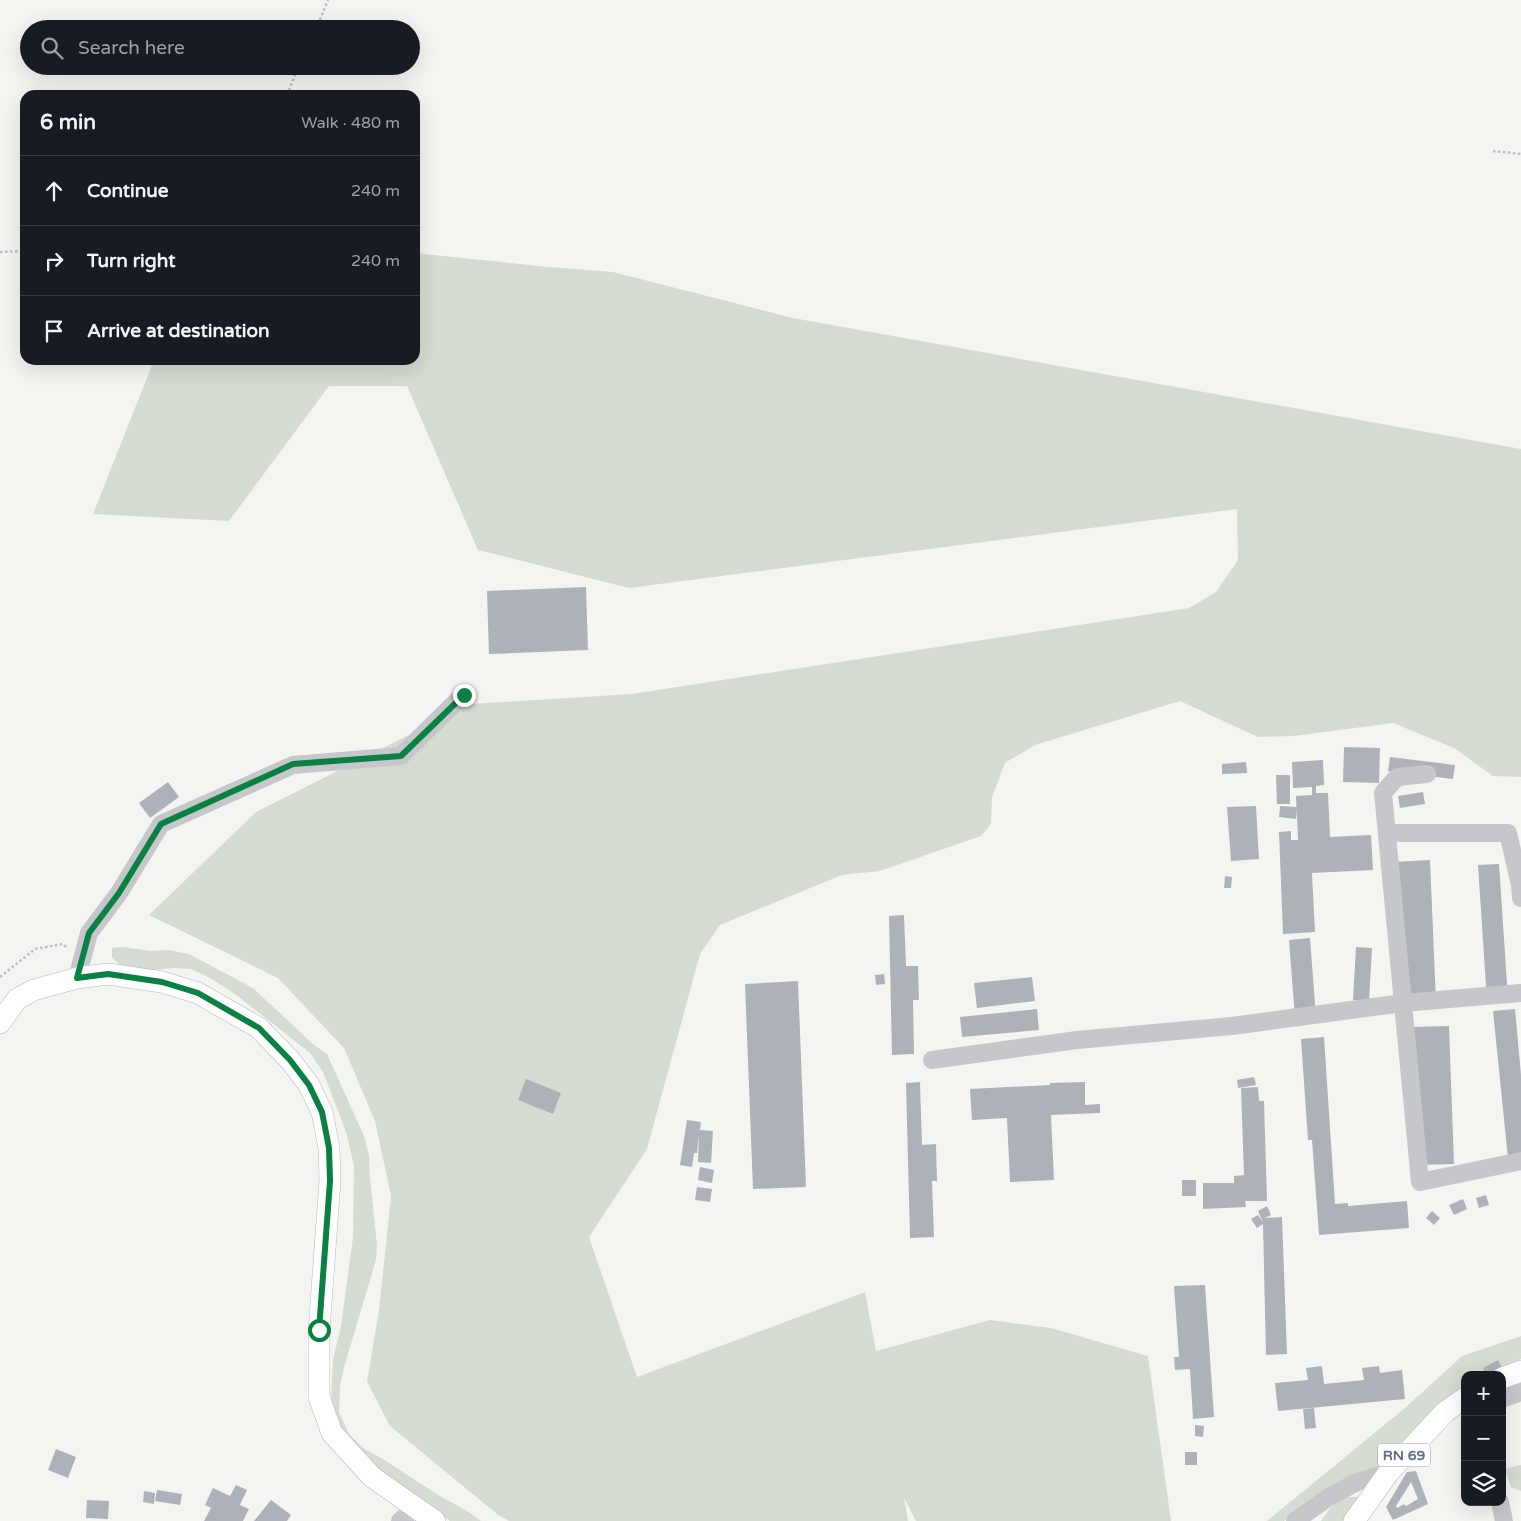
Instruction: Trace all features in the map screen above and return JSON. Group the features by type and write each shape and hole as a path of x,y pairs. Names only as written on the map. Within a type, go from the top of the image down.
{"main road":[{"path":"0,1023 17,999 34,990 77,978 108,974 162,982 198,993 259,1028 290,1060 309,1085 322,1112 329,1148 329,1190 319,1330 319,1398 332,1433 372,1477 408,1514 435,1521"},
{"path":"1506,1377 1521,1371"},
{"name":"RN 69","path":"1354,1521 1389,1472 1445,1412 1461,1401"}],"street":[{"path":"77,978 89,933 119,893 161,824 293,764 401,756 464,695"},
{"path":"1427,774 1397,777 1384,793 1420,1182 1521,1161"},
{"path":"1387,832 1508,833 1521,890"},
{"path":"932,1060 1077,1040 1232,1026 1403,1003 1521,993"},
{"path":"1506,1398 1521,1392"},
{"path":"1296,1521 1329,1497 1357,1482 1389,1472"},
{"path":"1501,1506 1504,1521"}],"path":[{"path":"320,20 328,0"},
{"path":"288,90 295,75"},
{"path":"1493,151 1521,154"},
{"path":"0,252 20,251"},
{"path":"0,977 34,949 62,944 73,955 77,978"}],"shaded area":[{"path":"420,254 613,272 793,318 1521,449 1521,777 1493,776 1454,748 1393,723 1294,736 1258,737 1180,701 1035,745 1005,763 992,797 991,824 981,836 880,871 842,875 720,925 700,954 647,1149 589,1237 637,1377 865,1292 876,1351 990,1320 1051,1328 1148,1356 1171,1521 916,1521 904,1498 908,1521 509,1521 497,1514 390,1426 367,1382 379,1310 391,1196 375,1121 344,1048 278,978 149,915 256,812 470,704 632,694 1189,608 1216,592 1238,560 1237,509 629,588 478,550 407,386 329,386 229,521 93,514 152,365 420,365"},
{"path":"123,947 150,951 169,950 189,954 253,988 313,1044 327,1054 364,1136 369,1155 377,1245 376,1260 344,1367 340,1387 339,1412 349,1434 363,1448 481,1521 450,1521 391,1479 354,1448 334,1418 331,1397 333,1360 341,1326 353,1237 354,1166 346,1132 323,1072 310,1053 235,994 210,978 191,969 154,970 119,965 112,957 112,948"},
{"path":"1521,1336 1521,1359 1498,1371 1461,1371 1461,1394 1388,1463 1327,1490 1284,1521 1267,1521 1405,1408 1462,1356"},
{"path":"1521,1465 1521,1491 1511,1487 1506,1472 1506,1469"},
{"path":"1344,1497 1360,1497 1343,1521 1321,1521 1331,1507"}],"building":[{"path":"586,587 588,650 489,654 487,591"},
{"path":"1344,747 1380,748 1379,783 1343,782"},
{"path":"1390,757 1455,765 1453,779 1388,771"},
{"path":"1323,760 1324,785 1316,786 1316,793 1328,793 1330,837 1371,835 1373,870 1312,873 1315,932 1283,934 1279,832 1291,831 1291,840 1298,840 1296,796 1312,795 1312,787 1293,788 1292,762"},
{"path":"1246,762 1247,773 1222,774 1222,764"},
{"path":"1276,775 1290,775 1290,804 1277,804"},
{"path":"168,782 179,797 150,818 139,803"},
{"path":"1423,792 1425,804 1400,808 1398,796"},
{"path":"1256,806 1259,859 1231,861 1227,807"},
{"path":"1280,806 1297,807 1296,819 1279,817"},
{"path":"1430,860 1436,1002 1399,1004 1393,862"},
{"path":"1499,864 1508,999 1487,1001 1478,865"},
{"path":"1225,876 1232,877 1231,888 1224,888"},
{"path":"904,915 906,966 918,966 919,1000 913,1000 914,1054 892,1055 889,916"},
{"path":"1310,938 1316,1017 1295,1018 1289,940"},
{"path":"1356,947 1372,948 1369,1001 1353,1000"},
{"path":"884,974 885,984 876,985 875,975"},
{"path":"1032,977 1035,1001 977,1008 974,983"},
{"path":"798,981 806,1187 753,1189 745,984"},
{"path":"1037,1009 1039,1030 962,1037 960,1017"},
{"path":"1515,1009 1521,1075 1521,1157 1508,1158 1493,1011"},
{"path":"1449,1026 1454,1164 1417,1165 1412,1027"},
{"path":"1324,1037 1335,1204 1348,1203 1348,1206 1407,1201 1409,1228 1319,1235 1312,1140 1308,1140 1301,1039"},
{"path":"1254,1077 1256,1085 1238,1088 1237,1080"},
{"path":"526,1079 561,1093 553,1114 518,1100"},
{"path":"920,1082 922,1145 936,1144 937,1181 932,1181 934,1237 910,1238 906,1083"},
{"path":"1085,1082 1085,1105 1100,1104 1100,1113 1051,1115 1054,1180 1010,1182 1007,1118 972,1120 970,1089"},
{"path":"1258,1087 1259,1101 1264,1101 1267,1201 1245,1201 1246,1207 1203,1209 1203,1183 1234,1183 1234,1176 1244,1175 1241,1088"},
{"path":"687,1120 701,1122 700,1130 713,1131 711,1163 698,1162 699,1135 697,1153 694,1153 692,1167 680,1165"},
{"path":"700,1167 714,1170 712,1183 698,1180"},
{"path":"1182,1180 1196,1180 1196,1196 1182,1196"},
{"path":"697,1187 712,1189 710,1202 695,1200"},
{"path":"1486,1195 1489,1205 1479,1208 1476,1198"},
{"path":"1463,1199 1467,1209 1454,1215 1449,1205"},
{"path":"1267,1206 1271,1215 1265,1218 1282,1217 1287,1354 1266,1355 1263,1224 1257,1228 1251,1219 1258,1215 1263,1222 1258,1211"},
{"path":"1432,1211 1440,1218 1434,1225 1426,1218"},
{"path":"1205,1285 1214,1417 1193,1419 1190,1369 1175,1370 1174,1357 1179,1357 1174,1286"},
{"path":"1498,1360 1503,1370 1484,1371 1483,1368"},
{"path":"1322,1366 1324,1384 1364,1380 1362,1368 1379,1366 1380,1373 1402,1370 1405,1399 1278,1411 1275,1383 1308,1380 1306,1368"},
{"path":"1314,1408 1316,1428 1305,1429 1303,1409"},
{"path":"1195,1425 1204,1426 1203,1437 1195,1436"},
{"path":"56,1449 76,1457 68,1478 48,1470"},
{"path":"1185,1452 1197,1452 1197,1465 1185,1465"},
{"path":"1416,1471 1428,1504 1393,1520 1386,1507 1407,1472","holes":["1411,1482 1418,1499 1406,1506 1404,1504 1397,1508 1396,1506"]},
{"path":"236,1485 247,1490 240,1505 249,1509 243,1521 204,1521 211,1508 205,1505 213,1488 230,1496"},
{"path":"157,1490 182,1494 180,1505 155,1501"},
{"path":"144,1491 155,1493 154,1504 143,1502"},
{"path":"87,1500 109,1501 108,1519 86,1518"},
{"path":"271,1500 291,1515 287,1521 254,1521"}],"route":[{"path":"319,1330 330,1181 329,1148 322,1112 309,1085 290,1060 259,1028 198,993 162,982 108,974 77,978 89,933 119,893 161,824 293,764 401,756 464,695"}]}
